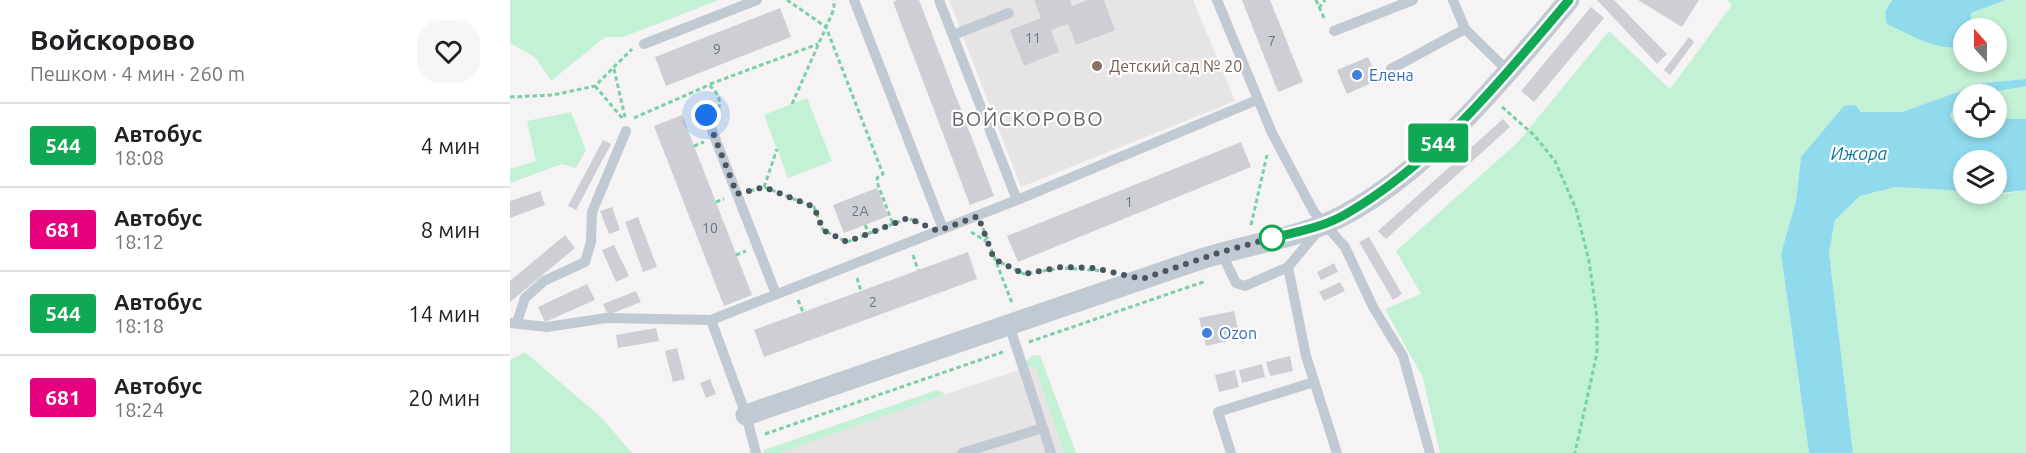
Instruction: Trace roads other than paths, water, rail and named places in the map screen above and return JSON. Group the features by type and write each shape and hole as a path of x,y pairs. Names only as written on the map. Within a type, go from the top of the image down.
{"street":[{"path":"746,415 1221,252 1323,225 1346,215 1405,174 1460,124 1509,72 1569,0"}],"lane":[{"path":"644,44 757,0"},
{"path":"854,0 940,230"},
{"path":"939,0 1017,200"},
{"path":"1217,0 1272,133 1323,225 1345,247 1373,307 1403,356 1430,453"},
{"path":"1334,31 1413,0"},
{"path":"1453,0 1465,29 1509,72"},
{"path":"953,35 1009,13"},
{"path":"1391,69 1465,29"},
{"path":"626,126 592,212 591,242 585,262 544,281 525,298 514,322 547,327 606,318 711,320 978,216 1257,100"},
{"path":"708,118 776,294"},
{"path":"1221,252 1236,284 1245,286 1288,267 1323,225"},
{"path":"1288,267 1305,356 1337,453"},
{"path":"711,320 746,415 756,453"},
{"path":"1014,323 1016,347 1051,453"},
{"path":"1230,453 1218,412 1314,382"},
{"path":"962,453 1043,428"}],"water":[{"path":"1892,0 2006,0 1971,13 1971,18 1953,18 1953,47 1934,45 1887,24 1885,12"},
{"name":"Ижора","path":"2026,79 2026,86 2007,89 2007,84 1980,84"},
{"name":"Ижора","path":"1953,94 1953,110 1950,115 1953,121 1953,138 2007,138 2007,119 2026,119 2026,190 2007,193 2007,150 1953,150 1953,190 1895,187 1860,196 1835,220 1829,253 1853,453 1809,453 1781,254 1796,201 1801,157 1844,106 1856,105 1860,112 1902,112"}],"place":[{"name":"Детский сад № 20","path":"1097,66"},
{"name":"Елена","path":"1357,75"},
{"name":"Ozon","path":"1207,333"}],"district":[{"name":"ВОЙСКОРОВО","path":"1028,119"}]}
